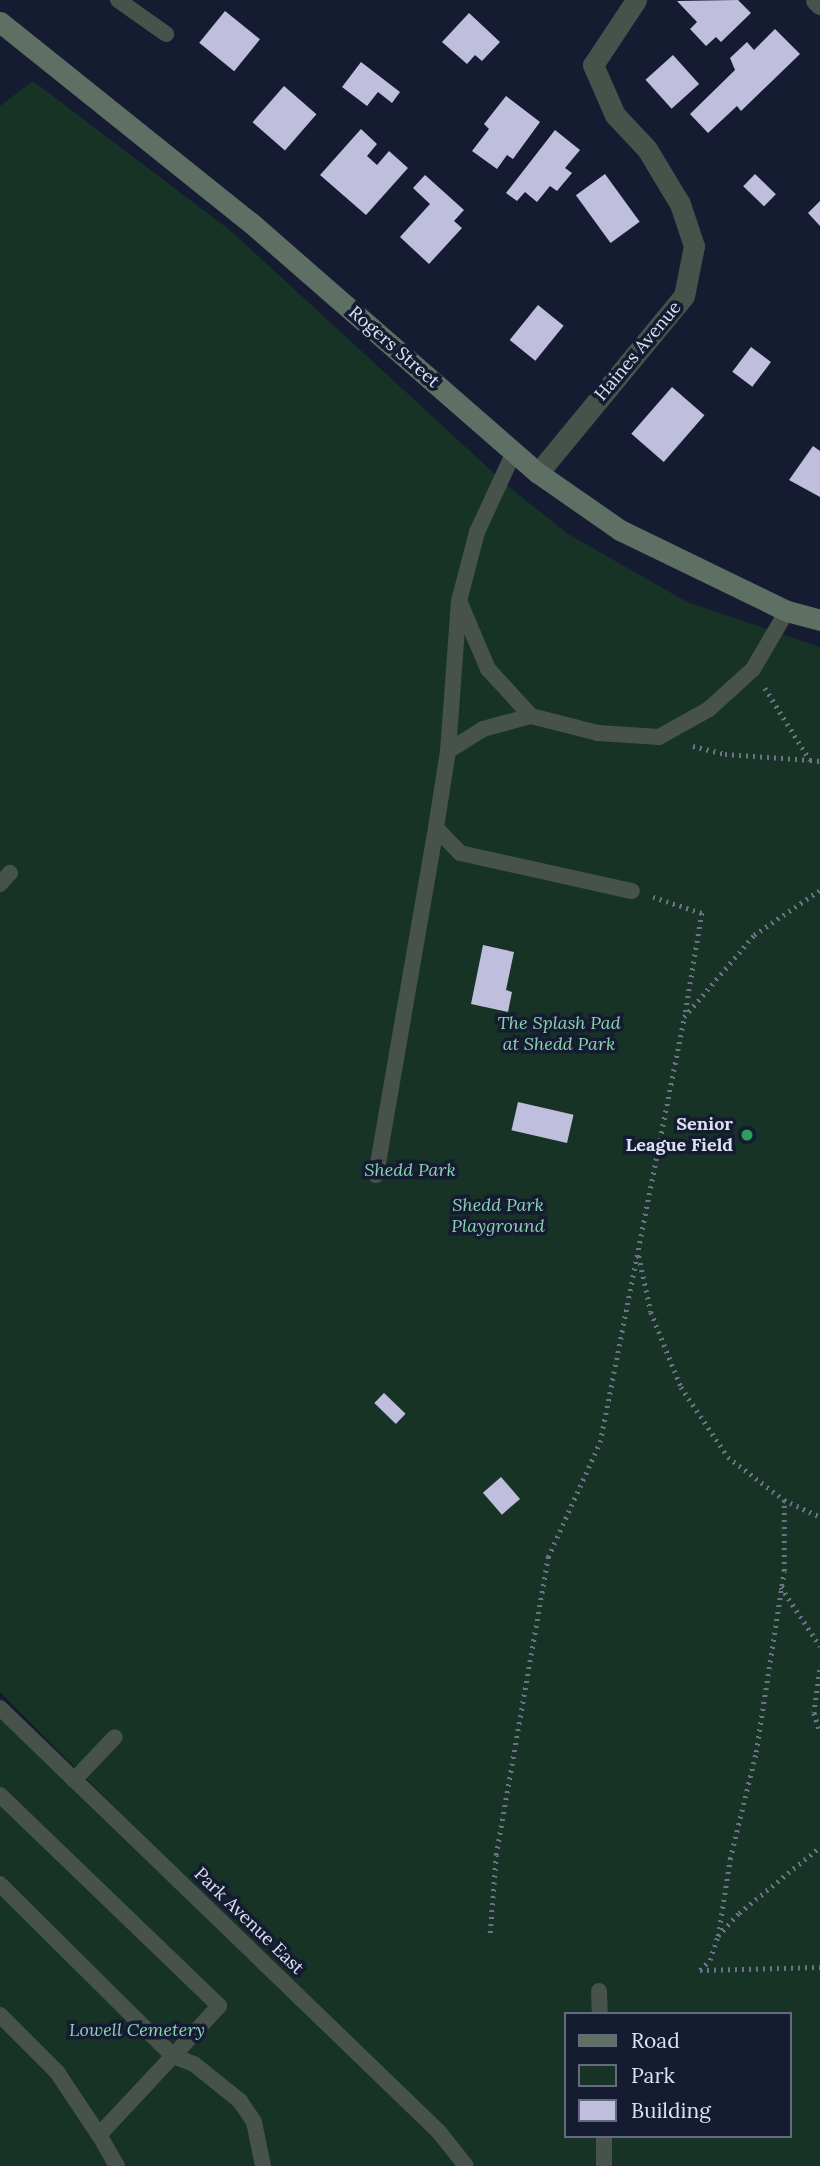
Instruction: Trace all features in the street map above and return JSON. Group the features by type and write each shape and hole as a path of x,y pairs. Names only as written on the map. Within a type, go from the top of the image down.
{"main road":[{"name":"Rogers Street","path":"3,31 250,222 538,473 620,530 787,611 820,620"}],"street":[{"name":"Haines Avenue","path":"538,473 684,296 694,246 680,204 647,149 615,115 593,65 636,0"},
{"path":"816,0 820,4"}],"lane":[{"path":"118,0 166,34"},
{"path":"376,1175 448,751 459,601 477,532 514,452"},
{"path":"459,601 488,669 531,716"},
{"path":"448,751 483,729 531,716 598,733 659,737 709,709 753,669 787,611"},
{"path":"436,828 460,853 632,891"},
{"name":"Park Avenue East","path":"0,1708 439,2132 466,2166"},
{"path":"74,1780 115,1737"},
{"path":"0,1795 219,2006 99,2135"},
{"path":"0,1884 173,2056 203,2070 240,2101 254,2122 263,2166"},
{"path":"599,1991 600,2012"},
{"path":"0,2015 57,2072 117,2166"},
{"path":"604,2138 604,2166"}],"path":[{"path":"753,669 810,760"},
{"path":"659,737 725,754 820,761"},
{"path":"684,1017 754,935 820,890"},
{"path":"490,1933 496,1856 548,1557 600,1442 702,913 632,891"},
{"path":"638,1251 651,1312 681,1387 728,1457 784,1500 820,1517"},
{"path":"784,1500 781,1587 756,1752 730,1859 718,1936 710,1960 700,1970 820,1967"},
{"path":"781,1587 820,1646"},
{"path":"820,1670 814,1713 820,1732"},
{"path":"718,1936 738,1913 820,1847"}],"green space":[{"name":"Shedd Park","path":"33,81 231,231 509,487 568,534 687,602 820,647 820,2166 0,2166 0,1708 398,2092 0,1692 0,106"}],"building":[{"path":"738,0 751,13 721,42 716,37 706,46 690,29 697,22 677,1"},
{"path":"225,11 260,39 234,71 199,43"},
{"path":"469,13 500,42 482,61 475,55 467,64 442,42"},
{"path":"775,29 800,54 741,111 737,106 708,133 690,114 735,70 730,58 747,42 754,50"},
{"path":"673,55 699,84 672,109 646,80"},
{"path":"361,62 400,92 392,103 378,92 367,106 342,87"},
{"path":"284,86 316,114 285,150 253,122"},
{"path":"506,96 540,122 513,159 507,155 497,169 472,151 489,129 484,124"},
{"path":"361,129 377,144 367,156 377,165 389,151 408,168 366,215 320,175"},
{"path":"555,130 580,150 565,168 572,173 557,191 550,186 537,202 525,192 517,201 506,193"},
{"path":"605,174 640,222 611,243 576,195"},
{"path":"755,174 776,194 764,206 743,186"},
{"path":"425,175 464,210 454,221 462,228 429,264 400,237 430,204 413,188"},
{"path":"820,201 820,226 808,213"},
{"path":"538,305 564,326 535,361 510,340"},
{"path":"751,347 771,362 752,387 732,372"},
{"path":"672,387 704,415 664,462 631,434"},
{"path":"813,446 820,451 820,497 789,480"},
{"path":"483,945 514,952 506,990 512,992 508,1012 471,1004"},
{"path":"518,1102 574,1115 567,1143 511,1130"},
{"path":"384,1393 406,1414 396,1424 374,1403"},
{"path":"501,1477 520,1499 502,1515 483,1493"}],"place":[{"name":"Senior League Field","path":"747,1135"}],"park label":[{"name":"The Splash Pad at Shedd Park","path":"559,1034"},
{"name":"Shedd Park Playground","path":"498,1216"},
{"name":"Lowell Cemetery","path":"137,2030"}]}
